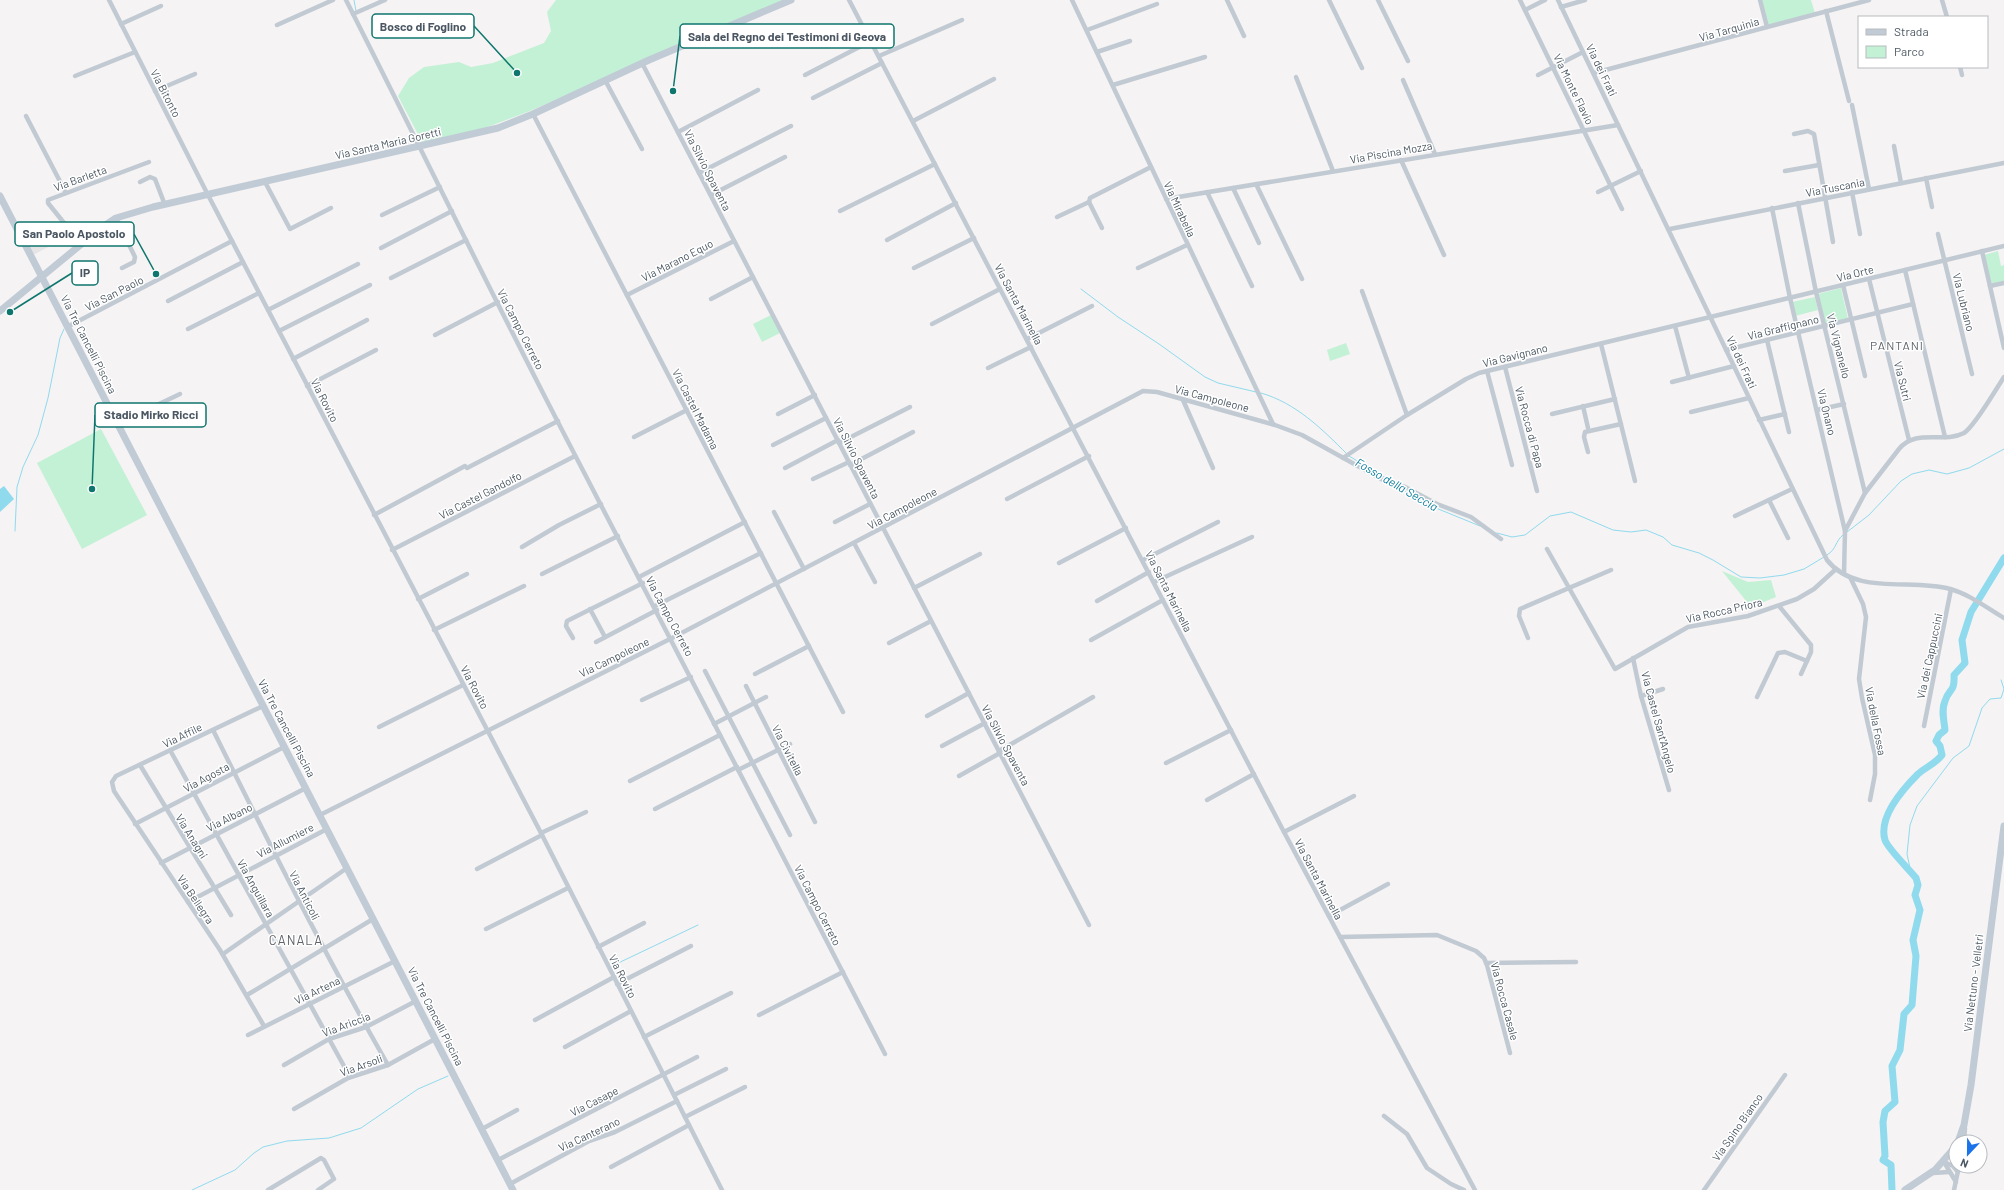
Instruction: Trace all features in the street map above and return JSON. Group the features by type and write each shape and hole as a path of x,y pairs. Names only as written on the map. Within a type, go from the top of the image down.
{"main road":[{"name":"Via Santa Maria Goretti","path":"0,311 104,225 116,218 165,205 483,132 533,114 642,63 791,0"},
{"name":"Via Tre Cancelli Piscina","path":"0,196 262,706 306,788 512,1187"},
{"name":"Via Nettuno - Velletri","path":"1960,1134 1965,1119 1974,1067 2004,826"},
{"path":"1905,1190 1931,1173 1948,1157"}],"street":[{"name":"Via Bitonto","path":"109,0 208,195"},
{"path":"277,25 332,0"},
{"name":"Via Campo Cerreto","path":"346,0 355,13 466,240 575,456 672,638 737,769 885,1054"},
{"path":"355,13 384,0"},
{"name":"Via Santa Marinella","path":"849,0 1089,456 1284,832 1475,1190"},
{"name":"Via Mirabella","path":"1072,0 1272,424"},
{"path":"1226,0 1244,36"},
{"path":"1329,0 1362,68"},
{"path":"1378,0 1408,61"},
{"name":"Via Monte Flavio","path":"1520,0 1622,209"},
{"path":"1525,10 1545,0"},
{"name":"Via dei Frati","path":"1558,0 1670,230 1759,420 1826,558 1836,569 1850,577 1871,582 1932,586 1952,590 2004,618"},
{"path":"1561,7 1585,0"},
{"path":"1760,0 1767,27"},
{"path":"1840,0 1842,7"},
{"name":"Via Tarquinia","path":"1594,73 1869,0"},
{"path":"1942,0 1947,16"},
{"path":"1087,30 1157,4"},
{"path":"121,24 161,6"},
{"path":"1826,11 1850,103 1869,189"},
{"path":"879,56 962,20"},
{"path":"805,75 871,41"},
{"path":"1097,52 1130,41"},
{"path":"75,76 135,52"},
{"path":"1538,75 1583,52"},
{"path":"1112,85 1205,57"},
{"path":"813,98 882,62"},
{"name":"Via Silvio Spaventa","path":"642,63 1089,925"},
{"path":"1960,68 1962,74"},
{"path":"155,90 195,74"},
{"path":"1296,77 1333,171"},
{"path":"913,121 994,79"},
{"path":"605,80 642,148"},
{"path":"1403,80 1435,154"},
{"path":"678,132 758,90"},
{"name":"Via Castel Madama","path":"533,114 843,712"},
{"path":"26,116 66,193"},
{"name":"Via Piscina Mozza","path":"1166,198 1583,129 1618,125"},
{"path":"699,173 790,126"},
{"path":"1794,134 1808,131 1812,132 1820,165 1834,242"},
{"path":"1894,146 1901,183"},
{"path":"711,195 785,157"},
{"path":"1401,160 1444,255"},
{"name":"Via Barletta","path":"81,244 48,203 50,199 149,162"},
{"name":"Via Tuscania","path":"1670,230 1772,208 2004,163"},
{"path":"840,211 935,164"},
{"path":"1785,171 1820,165"},
{"path":"1057,218 1089,202 1090,198 1151,167"},
{"path":"1598,192 1641,171"},
{"path":"140,182 150,177 155,178 165,205"},
{"path":"1926,178 1932,207"},
{"path":"265,182 289,229 292,229 331,208"},
{"path":"1256,184 1302,279"},
{"path":"382,215 440,186"},
{"path":"1233,188 1259,243"},
{"path":"1206,192 1252,286"},
{"path":"1852,192 1860,234"},
{"name":"Via Rovito","path":"208,195 541,834 721,1189"},
{"path":"1089,202 1102,228"},
{"path":"887,240 956,203"},
{"name":"Via Vignanello","path":"1798,203 1816,292 1865,492"},
{"name":"Via Onano","path":"1772,208 1797,333 1817,410 1845,531"},
{"path":"381,248 452,211"},
{"path":"116,218 135,258 134,262 122,268"},
{"name":"Via Lubriano","path":"1938,234 1972,374"},
{"path":"914,268 974,238"},
{"path":"391,278 466,240"},
{"name":"Via San Paolo","path":"67,327 232,241"},
{"name":"Via Marano Equo","path":"627,295 734,241"},
{"path":"1138,268 1187,245"},
{"name":"Via Orte","path":"1711,317 2004,246"},
{"path":"1982,251 2004,348"},
{"path":"168,301 243,262"},
{"path":"268,310 358,264"},
{"path":"1905,270 1945,437"},
{"path":"711,299 753,277"},
{"name":"Via Sutri","path":"1869,279 1909,440"},
{"path":"1990,286 2004,282"},
{"path":"279,331 370,285"},
{"path":"1843,285 1865,376"},
{"path":"932,324 1000,289"},
{"path":"1362,291 1407,415"},
{"path":"188,329 259,293"},
{"path":"435,335 498,302"},
{"name":"Via Graffignano","path":"1726,350 1913,304"},
{"path":"1027,339 1092,306"},
{"name":"Via Gavignano","path":"1343,458 1407,415 1466,379 1487,371 1711,317"},
{"path":"293,359 367,320"},
{"path":"1675,326 1689,378"},
{"path":"1768,340 1789,432"},
{"path":"1602,344 1635,482"},
{"path":"988,368 1031,347"},
{"path":"307,386 376,350"},
{"path":"1672,382 1734,366"},
{"name":"Via Rocca di Papa","path":"1504,367 1537,491"},
{"path":"1487,371 1512,465"},
{"path":"1844,574 1845,531 1865,492 1901,447 1909,440 1921,437 1945,437 1960,434 1969,429 2004,377"},
{"name":"Via Campoleone","path":"320,815 672,638 883,529 1142,392 1155,392 1272,424 1308,438 1387,481 1469,516 1501,538"},
{"path":"117,424 180,394"},
{"path":"778,414 814,396"},
{"path":"1691,412 1749,398"},
{"path":"1552,414 1615,399"},
{"path":"1183,400 1213,468"},
{"path":"1817,410 1844,404"},
{"path":"1583,406 1588,428"},
{"path":"785,468 910,407"},
{"path":"634,437 687,410"},
{"path":"1759,420 1785,414"},
{"path":"773,445 826,418"},
{"path":"374,515 558,421"},
{"path":"1588,452 1584,437 1585,432 1621,424"},
{"path":"813,479 850,463 913,432"},
{"name":"Via Castel Gandolfo","path":"392,550 575,456"},
{"path":"1007,500 1089,456"},
{"path":"1735,516 1792,489"},
{"path":"1769,500 1788,538"},
{"path":"522,548 559,525 601,504"},
{"path":"835,522 870,504"},
{"path":"774,512 804,569"},
{"path":"639,577 745,522"},
{"path":"1143,560 1218,522"},
{"path":"1059,563 1126,528"},
{"path":"542,574 618,536"},
{"path":"1154,582 1252,537"},
{"path":"854,543 874,582"},
{"path":"1547,549 1568,588"},
{"path":"596,642 656,608 761,553"},
{"path":"914,588 980,554"},
{"name":"Via Rocca Priora","path":"1568,588 1615,669 1691,626 1742,618 1779,606 1812,590 1836,569"},
{"path":"1528,638 1519,616 1520,610 1611,570"},
{"path":"1097,601 1149,572"},
{"path":"418,599 467,574"},
{"name":"Via della Fossa","path":"1850,577 1862,602 1866,617 1859,679 1875,757 1875,774 1870,800"},
{"path":"573,638 566,626 567,621 643,583"},
{"path":"434,630 524,586"},
{"name":"Via dei Cappuccini","path":"1924,726 1952,590"},
{"path":"1091,640 1164,600"},
{"path":"1779,606 1810,643 1811,650 1801,674"},
{"path":"590,609 605,636"},
{"path":"888,643 931,621"},
{"path":"755,674 808,646"},
{"path":"1757,697 1778,653 1785,652 1807,661"},
{"name":"Via Castel Sant'Angelo","path":"1633,658 1641,696 1669,790"},
{"path":"705,671 790,835"},
{"path":"642,700 691,677"},
{"path":"379,727 464,685"},
{"name":"Via Civitella","path":"746,686 815,822"},
{"path":"1641,696 1663,689"},
{"path":"927,716 968,693"},
{"path":"959,776 1093,696"},
{"path":"714,724 766,697"},
{"name":"Via Affile","path":"112,782 116,776 262,706"},
{"path":"942,746 984,723"},
{"name":"Via Anticoli","path":"212,730 323,949 388,1065"},
{"path":"1166,763 1231,730"},
{"path":"630,781 720,735"},
{"path":"655,809 790,744"},
{"name":"Via Agosta","path":"135,824 284,747"},
{"name":"Via Anguillara","path":"170,750 350,1077"},
{"name":"Via Anagni","path":"140,765 165,809 231,915"},
{"path":"1207,800 1254,774"},
{"name":"Via Bellegra","path":"112,782 114,791 135,824 223,954 264,1026"},
{"name":"Via Albano","path":"162,863 306,788"},
{"path":"1284,832 1354,796"},
{"path":"477,869 541,834 586,812"},
{"name":"Via Allumiere","path":"188,902 327,829"},
{"path":"223,954 266,926 347,868"},
{"path":"1329,916 1388,884"},
{"path":"486,929 568,888"},
{"path":"246,995 373,919"},
{"path":"598,947 644,923"},
{"name":"Via Rocca Casale","path":"1340,937 1437,935 1474,950 1486,963 1510,1053"},
{"path":"617,984 691,946"},
{"name":"Via Artena","path":"248,1035 395,961"},
{"path":"1486,963 1576,962"},
{"path":"758,1015 843,972"},
{"path":"535,1020 614,977"},
{"path":"644,1037 731,993"},
{"name":"Via Ariccia","path":"284,1065 329,1038 366,1027 416,1001"},
{"path":"565,1047 631,1011"},
{"name":"Via Arsoli","path":"294,1109 350,1077 388,1065 435,1039"},
{"name":"Via Casape","path":"498,1160 697,1057"},
{"path":"674,1095 726,1069"},
{"name":"Via Spino Bianco","path":"1704,1190 1785,1075"},
{"path":"685,1117 744,1087"},
{"name":"Via Canterano","path":"512,1187 589,1142 615,1132 677,1101"},
{"path":"482,1129 517,1110"},
{"path":"1384,1116 1407,1134 1427,1168 1451,1184 1464,1190"},
{"path":"1964,1134 1965,1119"},
{"path":"611,1167 689,1125"},
{"path":"268,1190 318,1159 324,1160 334,1179 318,1190"},
{"path":"1944,1162 1948,1170"},
{"path":"1944,1162 1948,1164"},
{"path":"1931,1173 1948,1172"},
{"path":"1950,1174 1956,1182"},
{"path":"1954,1190 1958,1174"}],"shaded area":[{"path":"39,226 50,246 33,255 24,238"}],"green space":[{"path":"556,0 783,0 530,111 477,131 422,142 398,96 409,78 424,67 459,62 471,67 493,63 544,43 551,31 547,12"},
{"path":"1761,0 1811,0 1815,13 1768,26"},
{"path":"1998,251 2001,266 2004,265 2004,282 1992,285 1984,255"},
{"path":"1841,288 1848,319 1825,324 1818,294"},
{"path":"1815,297 1818,310 1795,316 1792,302"},
{"path":"771,315 780,333 762,342 753,324"},
{"path":"1346,343 1350,354 1330,361 1327,350"},
{"path":"101,429 147,515 82,549 37,463"},
{"path":"1722,571 1748,582 1771,580 1776,597 1751,607"}],"water":[{"path":"4,486 14,499 0,512 0,489"}],"waterway":[{"path":"354,0 356,11"},
{"name":"Fosso della Seccia","path":"1081,289 1118,317 1205,377 1218,383 1256,392"},
{"path":"15,531 17,487 23,467 38,435 48,398 60,338 64,329"},
{"name":"Fosso della Seccia","path":"1261,393 1274,397 1297,410 1318,426 1347,454"},
{"name":"Fosso della Seccia","path":"1847,532 1869,515 1901,481 1912,474 1929,470 1947,474 1969,468 2004,449"},
{"name":"Fosso della Seccia","path":"1349,456 1386,478"},
{"name":"Fosso della Seccia","path":"1398,487 1431,506 1480,526"},
{"name":"Fosso della Seccia","path":"1497,533 1512,537 1525,535 1550,516 1571,512 1613,530 1631,532 1646,530 1663,537 1672,545 1699,553 1741,577 1760,578 1784,575 1804,569 1824,557"},
{"name":"Fosso della Seccia","path":"1827,555 1833,550 1843,535"},
{"path":"1892,1190 1891,1165 1883,1160 1885,1156 1883,1122 1885,1111 1895,1102 1892,1066 1900,1050 1904,1014 1912,1005 1916,956 1913,940 1920,910 1915,895 1918,885 1916,878 1887,844 1884,831 1885,822 1894,804 1906,787 1918,774 1942,755 1940,746 1936,741 1939,735 1945,730 1943,708 1947,697 1953,688 1954,675 1965,663 1962,640 1971,612 2004,558"},
{"path":"2001,680 2004,689"},
{"path":"1908,869 1910,868 1907,854 1910,825 1917,806 1953,758 1969,746 1982,708 1990,699 2001,698 2004,689"},
{"path":"612,966 698,925"},
{"path":"192,1190 235,1170 263,1147 287,1141 329,1138 361,1128 418,1089 448,1076"}],"place":[{"name":"Bosco di Foglino","path":"517,73"},
{"name":"Sala del Regno dei Testimoni di Geova","path":"673,91"},
{"name":"San Paolo Apostolo","path":"156,274"},
{"name":"IP","path":"10,312"},
{"name":"Stadio Mirko Ricci","path":"92,489"}],"district":[{"name":"PANTANI","path":"1897,345"},
{"name":"CANALA","path":"296,940"}]}
